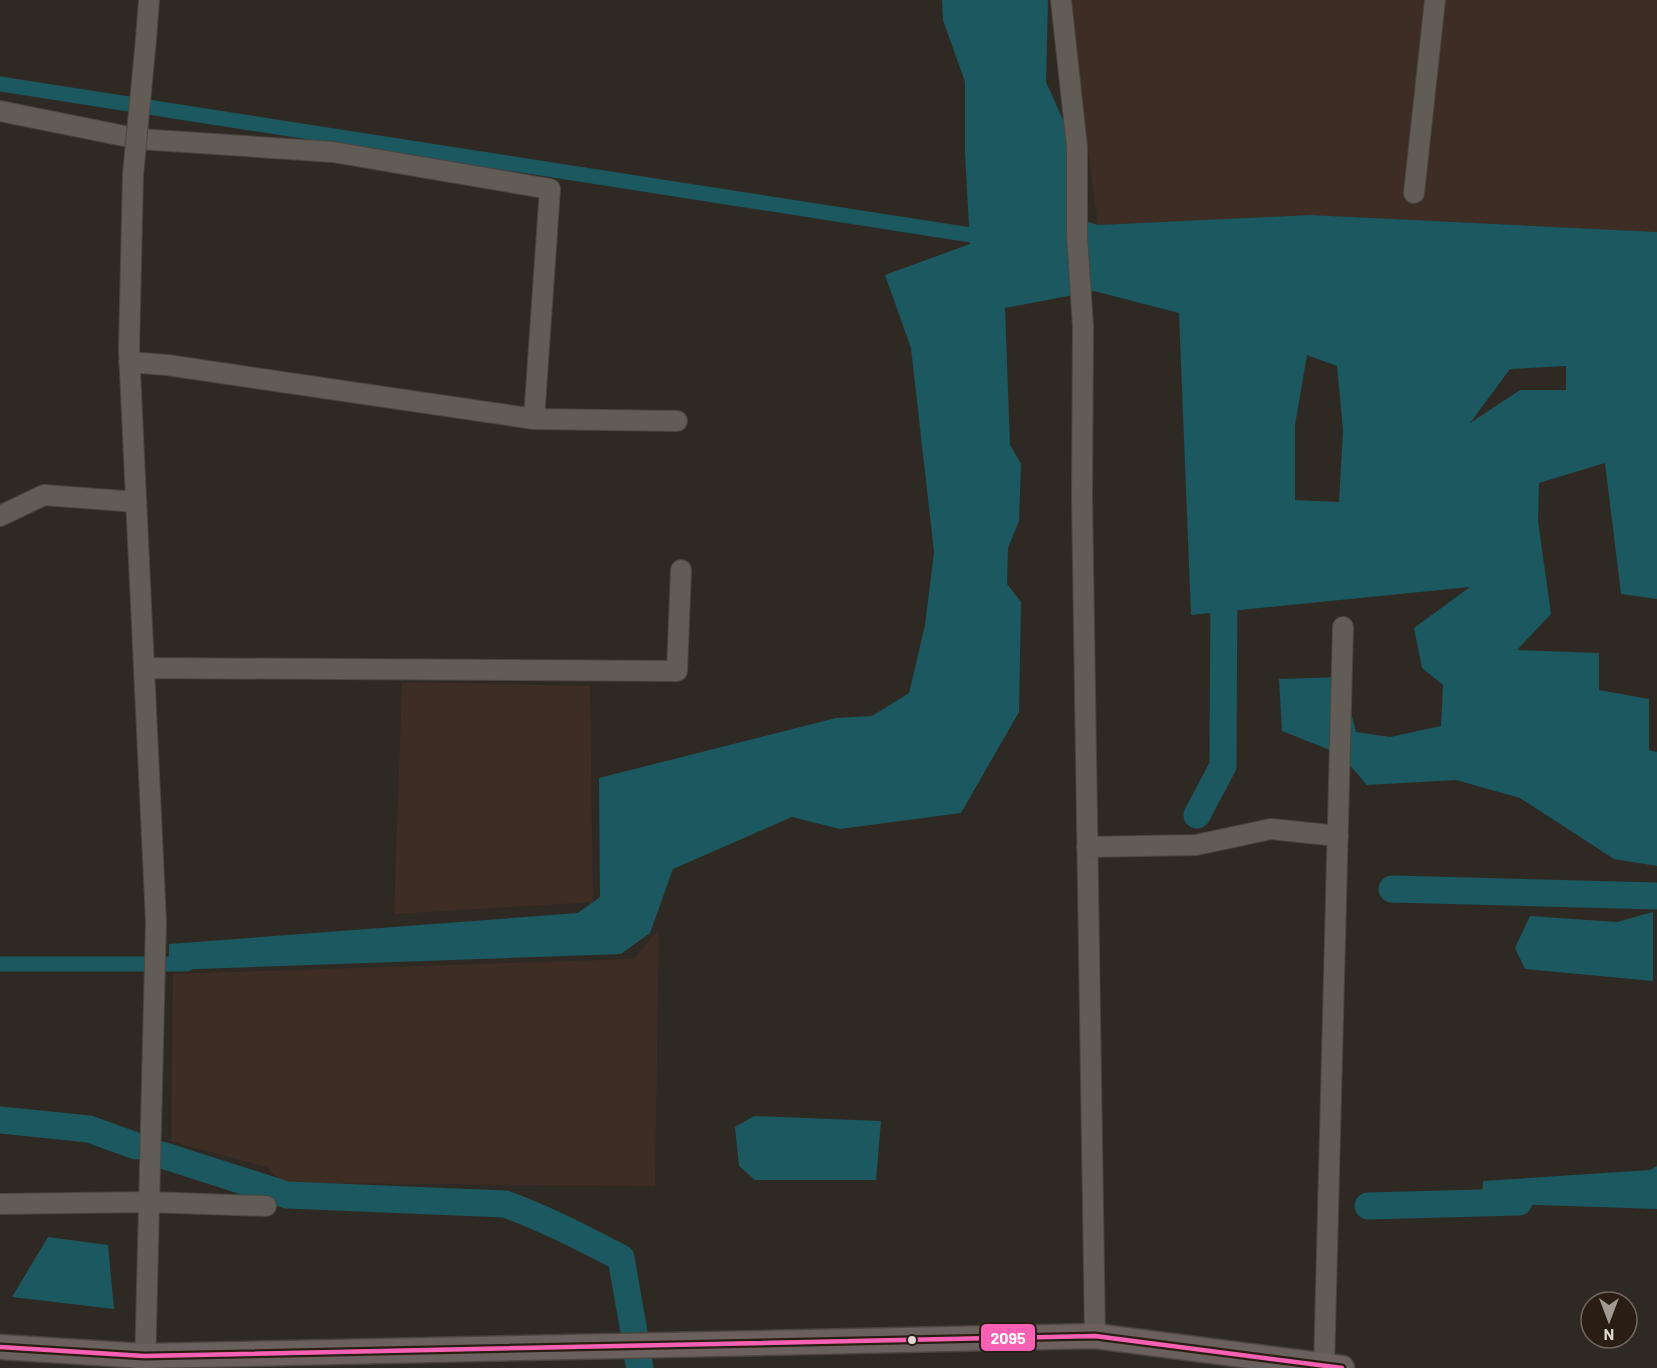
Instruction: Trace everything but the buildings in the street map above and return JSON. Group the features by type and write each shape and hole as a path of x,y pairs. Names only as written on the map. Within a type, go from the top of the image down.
{"main road":[{"path":"0,1347 144,1362 1095,1336 1330,1367"}],"street":[{"path":"144,1362 156,922 129,362 133,175 149,0"},
{"path":"1061,0 1077,147 1077,237 1083,326 1082,498 1095,1336"},
{"path":"1414,193 1435,0"},
{"path":"0,111 139,139 333,152 550,189 534,419"},
{"path":"129,362 179,367 534,419 677,421"},
{"path":"0,516 44,495 136,502"},
{"path":"144,668 677,671 681,570"},
{"path":"1330,1367 1343,627"},
{"path":"1087,847 1196,845 1271,829 1338,836"},
{"path":"0,1204 148,1202 266,1206"}],"shaded area":[{"path":"1067,0 1657,0 1657,232 1310,215 1098,225"},
{"path":"402,682 590,686 593,902 394,914"},
{"path":"659,929 655,1186 283,1183 266,1167 171,1141 173,974 634,959"}],"water":[{"path":"942,0 1048,0 1046,82 1069,133 1069,216 1098,225 1310,215 1657,232 1657,599 1621,594 1605,463 1539,483 1538,521 1551,614 1517,650 1599,653 1599,690 1649,699 1649,750 1657,752 1657,866 1614,859 1520,798 1456,780 1367,785 1340,754 1282,731 1279,679 1342,677 1356,732 1390,737 1441,726 1443,685 1422,668 1414,628 1470,587 1191,615 1179,313 1094,291 1005,308 1010,445 1021,464 1019,521 1008,548 1007,584 1021,602 1019,712 961,813 840,829 792,817 673,869 650,933 621,954 169,970 169,944 578,913 600,897 599,778 836,718 872,716 909,693 925,625 934,552 911,348 885,275 970,244 965,153 965,82 943,20","holes":["1307,355 1337,366 1343,430 1339,502 1295,500 1295,425","1566,366 1566,390 1520,390 1470,423 1510,369"]},
{"path":"1653,912 1653,981 1525,969 1515,948 1530,916 1617,922"},
{"path":"754,1116 881,1121 876,1180 755,1180 739,1166 735,1127"},
{"path":"1657,1166 1657,1209 1482,1203 1483,1181 1650,1170"},
{"path":"48,1237 108,1245 114,1309 12,1297"}],"waterway":[{"path":"0,84 990,238"},
{"path":"1197,815 1223,766 1224,576"},
{"path":"1392,889 1657,896"},
{"path":"0,964 187,964"},
{"path":"0,1120 89,1129 136,1146"},
{"path":"162,1155 287,1195 505,1204 550,1222 621,1258 634,1332"},
{"path":"1368,1206 1519,1202"},
{"path":"638,1359 640,1368"}],"transit line":[{"name":"2095","path":"0,1347 144,1356 1095,1336 1342,1368"}]}
